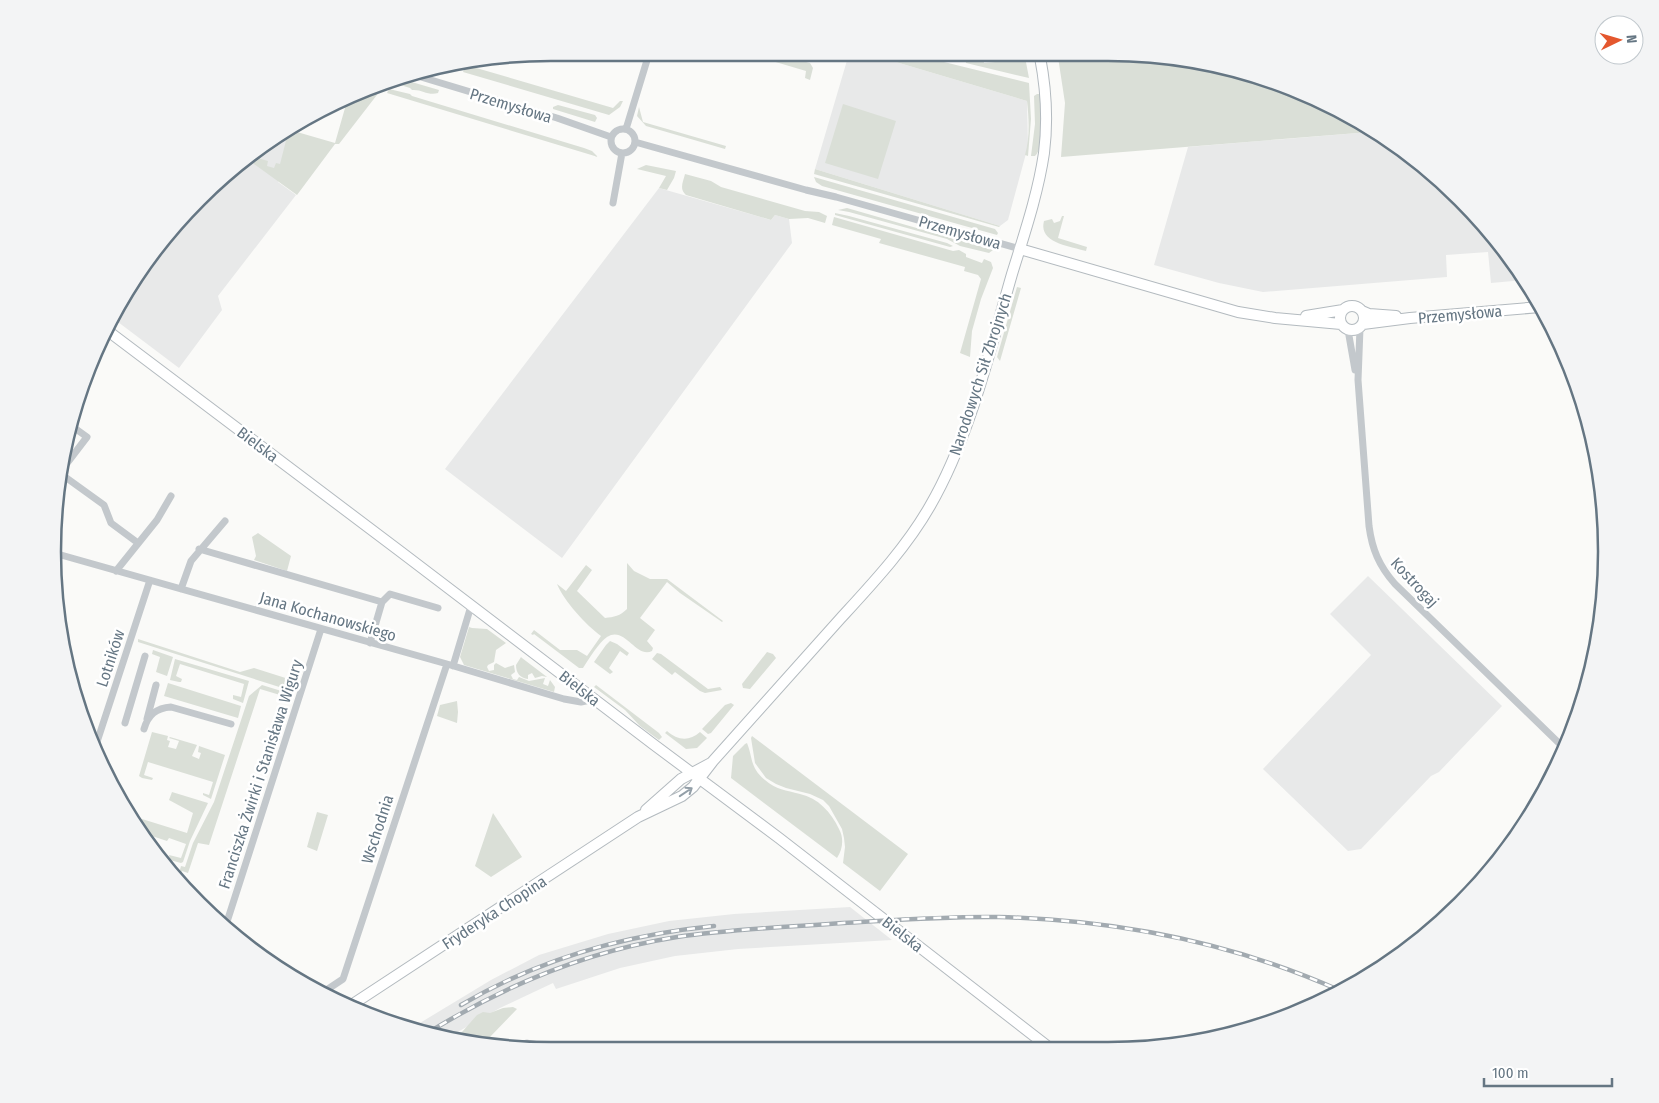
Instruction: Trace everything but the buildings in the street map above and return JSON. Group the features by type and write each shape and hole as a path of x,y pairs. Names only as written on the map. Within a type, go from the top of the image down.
{"street":[{"path":"626,129 647,61"},
{"name":"Narodowych Sił Zbrojnych","path":"700,780 713,761 904,546 924,515 944,478 961,441 1020,249 1036,189 1045,145 1046,108 1040,61"},
{"name":"Przemysłowa","path":"424,78 557,118 611,137"},
{"path":"626,129 633,134 635,142 630,150 622,153 614,149 610,141 617,130 626,129"},
{"name":"Przemysłowa","path":"635,142 836,197 1238,312 1286,318 1342,310"},
{"path":"613,203 622,153"},
{"path":"1351,306 1358,307 1362,311 1364,318 1361,326 1354,330 1344,327 1340,317 1342,310 1351,306"},
{"name":"Przemysłowa","path":"1361,326 1410,318 1533,308"},
{"name":"Przemysłowa","path":"1362,311 1378,315 1410,318"},
{"name":"Przemysłowa","path":"1286,318 1344,327"},
{"name":"Kostrogaj","path":"1361,326 1358,380 1370,531 1379,562 1395,584 1558,743"},
{"name":"Kostrogaj","path":"1344,327 1358,380"},
{"name":"Bielska","path":"112,334 779,838 1042,1042"},
{"path":"70,460 87,437 77,430"},
{"path":"67,477 104,505 111,523 138,543"},
{"path":"116,571 156,520 171,496"},
{"path":"181,589 187,568 199,549 225,521"},
{"path":"199,549 382,602"},
{"name":"Jana Kochanowskiego","path":"61,555 564,699 581,702 595,700"},
{"name":"Lotników","path":"98,738 150,580"},
{"path":"370,643 382,602 390,594 438,608"},
{"name":"Wschodnia","path":"329,988 343,979 471,606"},
{"name":"Franciszka Żwirki i Stanisława Wigury","path":"228,920 321,628"},
{"path":"125,723 145,656"},
{"path":"144,729 156,684"},
{"path":"564,699 570,696 577,686"},
{"path":"147,719 162,708 171,707 231,724"},
{"name":"Narodowych Sił Zbrojnych","path":"691,773 713,761"},
{"name":"Fryderyka Chopina","path":"638,817 671,786 691,773"},
{"name":"Fryderyka Chopina","path":"357,1001 638,817 682,796 700,780"}],"shaded area":[{"path":"772,61 802,61 810,63 813,68 810,80 805,78 806,71"},
{"path":"847,61 892,61 1027,101 1028,146 1008,220 1000,226 815,169"},
{"path":"892,61 940,61 1029,83 1031,119 1028,156 1025,155 1029,128 1027,101"},
{"path":"966,61 984,61 984,63 1026,61 1029,78 966,63"},
{"path":"1059,61 1140,62 1171,65 1234,78 1265,87 1324,112 1362,133 1061,157 1065,103"},
{"path":"475,68 613,108 620,101 623,101 620,107 609,115 463,72 464,69"},
{"path":"411,82 439,90 438,93 434,94 401,85"},
{"path":"389,89 584,148 592,151 598,157 387,93"},
{"path":"378,93 339,144 335,144 297,195 253,163 259,159 268,161 267,166 274,168 276,163 280,164 286,139 298,132 335,143 345,107"},
{"path":"1040,94 1041,136 1038,152 1035,156 1031,156 1035,124 1034,96"},
{"path":"843,104 896,121 878,179 825,163"},
{"path":"558,105 595,115 597,118 595,122 553,109 553,107"},
{"path":"639,107 643,122 726,146 725,149 646,126 637,116"},
{"path":"1362,133 1406,163 1454,205 1476,228 1516,281 1491,283 1488,252 1446,255 1447,277 1263,292 1219,283 1154,265 1188,147"},
{"path":"290,137 278,182 296,195 218,296 222,310 179,368 119,322 144,279 183,228 228,183"},
{"path":"646,165 676,171 667,190 659,188 666,176 637,169"},
{"path":"815,169 1000,226 814,174"},
{"path":"685,174 711,181 721,187 805,211 819,212 827,216 825,223 808,218 789,219 775,215 771,220 686,195 682,188"},
{"path":"814,177 995,229 998,233 997,235 822,186 816,182"},
{"path":"659,188 771,220 775,215 789,219 792,243 562,558 445,469"},
{"path":"847,208 993,250 989,253 960,246 947,239 838,210"},
{"path":"835,213 953,246 950,247 835,215"},
{"path":"1062,216 1064,216 1058,238 1087,247 1086,251 1064,245 1050,239 1046,234 1043,228 1044,221 1052,219 1054,223 1060,221"},
{"path":"834,217 953,251 959,250 966,254 966,257 982,263 984,259 991,262 993,268 981,299 972,331 970,357 960,353 981,279 978,275 964,271 965,267 879,243 881,239 832,225"},
{"path":"1017,287 1021,288 1000,361 997,357"},
{"path":"258,533 291,556 287,571 254,560 256,556 252,537"},
{"path":"627,563 634,571 650,579 667,579 723,621 680,593 667,582 640,618 655,630 647,641 653,648 652,651 646,652 641,650 625,638 613,634 604,639 583,668 579,668 534,634 531,634 534,630 560,650 577,650 587,656 601,636 576,612 557,584 566,591 586,565 592,570 577,591 605,618 614,617 627,609"},
{"path":"1368,576 1502,706 1361,849 1348,851 1263,769 1371,655 1330,614"},
{"path":"469,627 487,629 506,643 496,650 494,662 487,667 489,671 494,670 496,663 505,668 514,665 515,672 511,675 513,679 517,680 519,677 529,681 545,678 543,684 548,686 550,680 555,687 554,692 464,665 460,657"},
{"path":"138,639 240,672 254,668 295,681 292,691 138,642"},
{"path":"610,641 629,653 627,656 620,651 609,668 613,672 610,674 594,662"},
{"path":"153,650 173,657 167,676 156,672 160,657 152,654"},
{"path":"767,652 773,654 776,658 750,689 743,688 742,684"},
{"path":"657,653 708,689 720,687 722,690 705,693 700,691 675,672 672,675 652,659"},
{"path":"521,657 547,677 535,678 532,673 528,675 528,679 521,676 516,665"},
{"path":"175,659 249,681 243,703 233,699 233,695 241,697 244,684 180,664 176,676 182,679 181,682 170,680"},
{"path":"168,683 241,706 238,718 164,696"},
{"path":"262,685 291,694 290,698 260,689 209,845 198,843 188,873 182,871 181,873 180,871 181,866 185,867 193,843 214,802 249,696"},
{"path":"596,685 662,737 659,740 640,726 625,710 594,687"},
{"path":"457,701 457,723 437,716 440,705"},
{"path":"731,703 734,705 711,733 708,734 702,729 725,705"},
{"path":"667,731 683,739 692,737 700,732 707,738 697,748 686,749 665,733"},
{"path":"152,732 168,736 167,740 170,741 168,747 176,749 179,741 170,737 197,745 192,756 199,759 201,753 198,752 199,746 225,755 211,799 203,795 203,793 209,795 213,782 148,762 144,775 153,778 152,780 139,776"},
{"path":"752,736 908,854 880,891 843,863 845,847 842,829 829,806 823,800 810,794 786,788 766,778 755,763"},
{"path":"747,743 754,767 760,776 777,788 813,799 828,812 842,836 842,847 837,858 731,778 733,756"},
{"path":"172,792 208,803 181,863 171,860 169,855 181,858 186,844 169,838 167,841 153,836 142,820 187,833 193,813 169,800"},
{"path":"317,812 328,815 317,851 307,847"},
{"path":"493,813 522,857 491,877 475,866"},
{"path":"850,907 892,940 738,949 675,956 620,968 556,989 553,983 500,1008 457,1032 419,1023 491,980 539,955 608,934 669,921 734,914"},
{"path":"513,1007 517,1009 489,1038 460,1033 477,1015"}],"railway":[{"path":"437,1028 485,1001 547,973 578,961 644,943 698,934 739,930 921,918 999,917 1043,919 1130,929 1217,947 1300,974 1332,987"},
{"path":"461,1005 521,975 583,952 647,936 714,926"}]}
